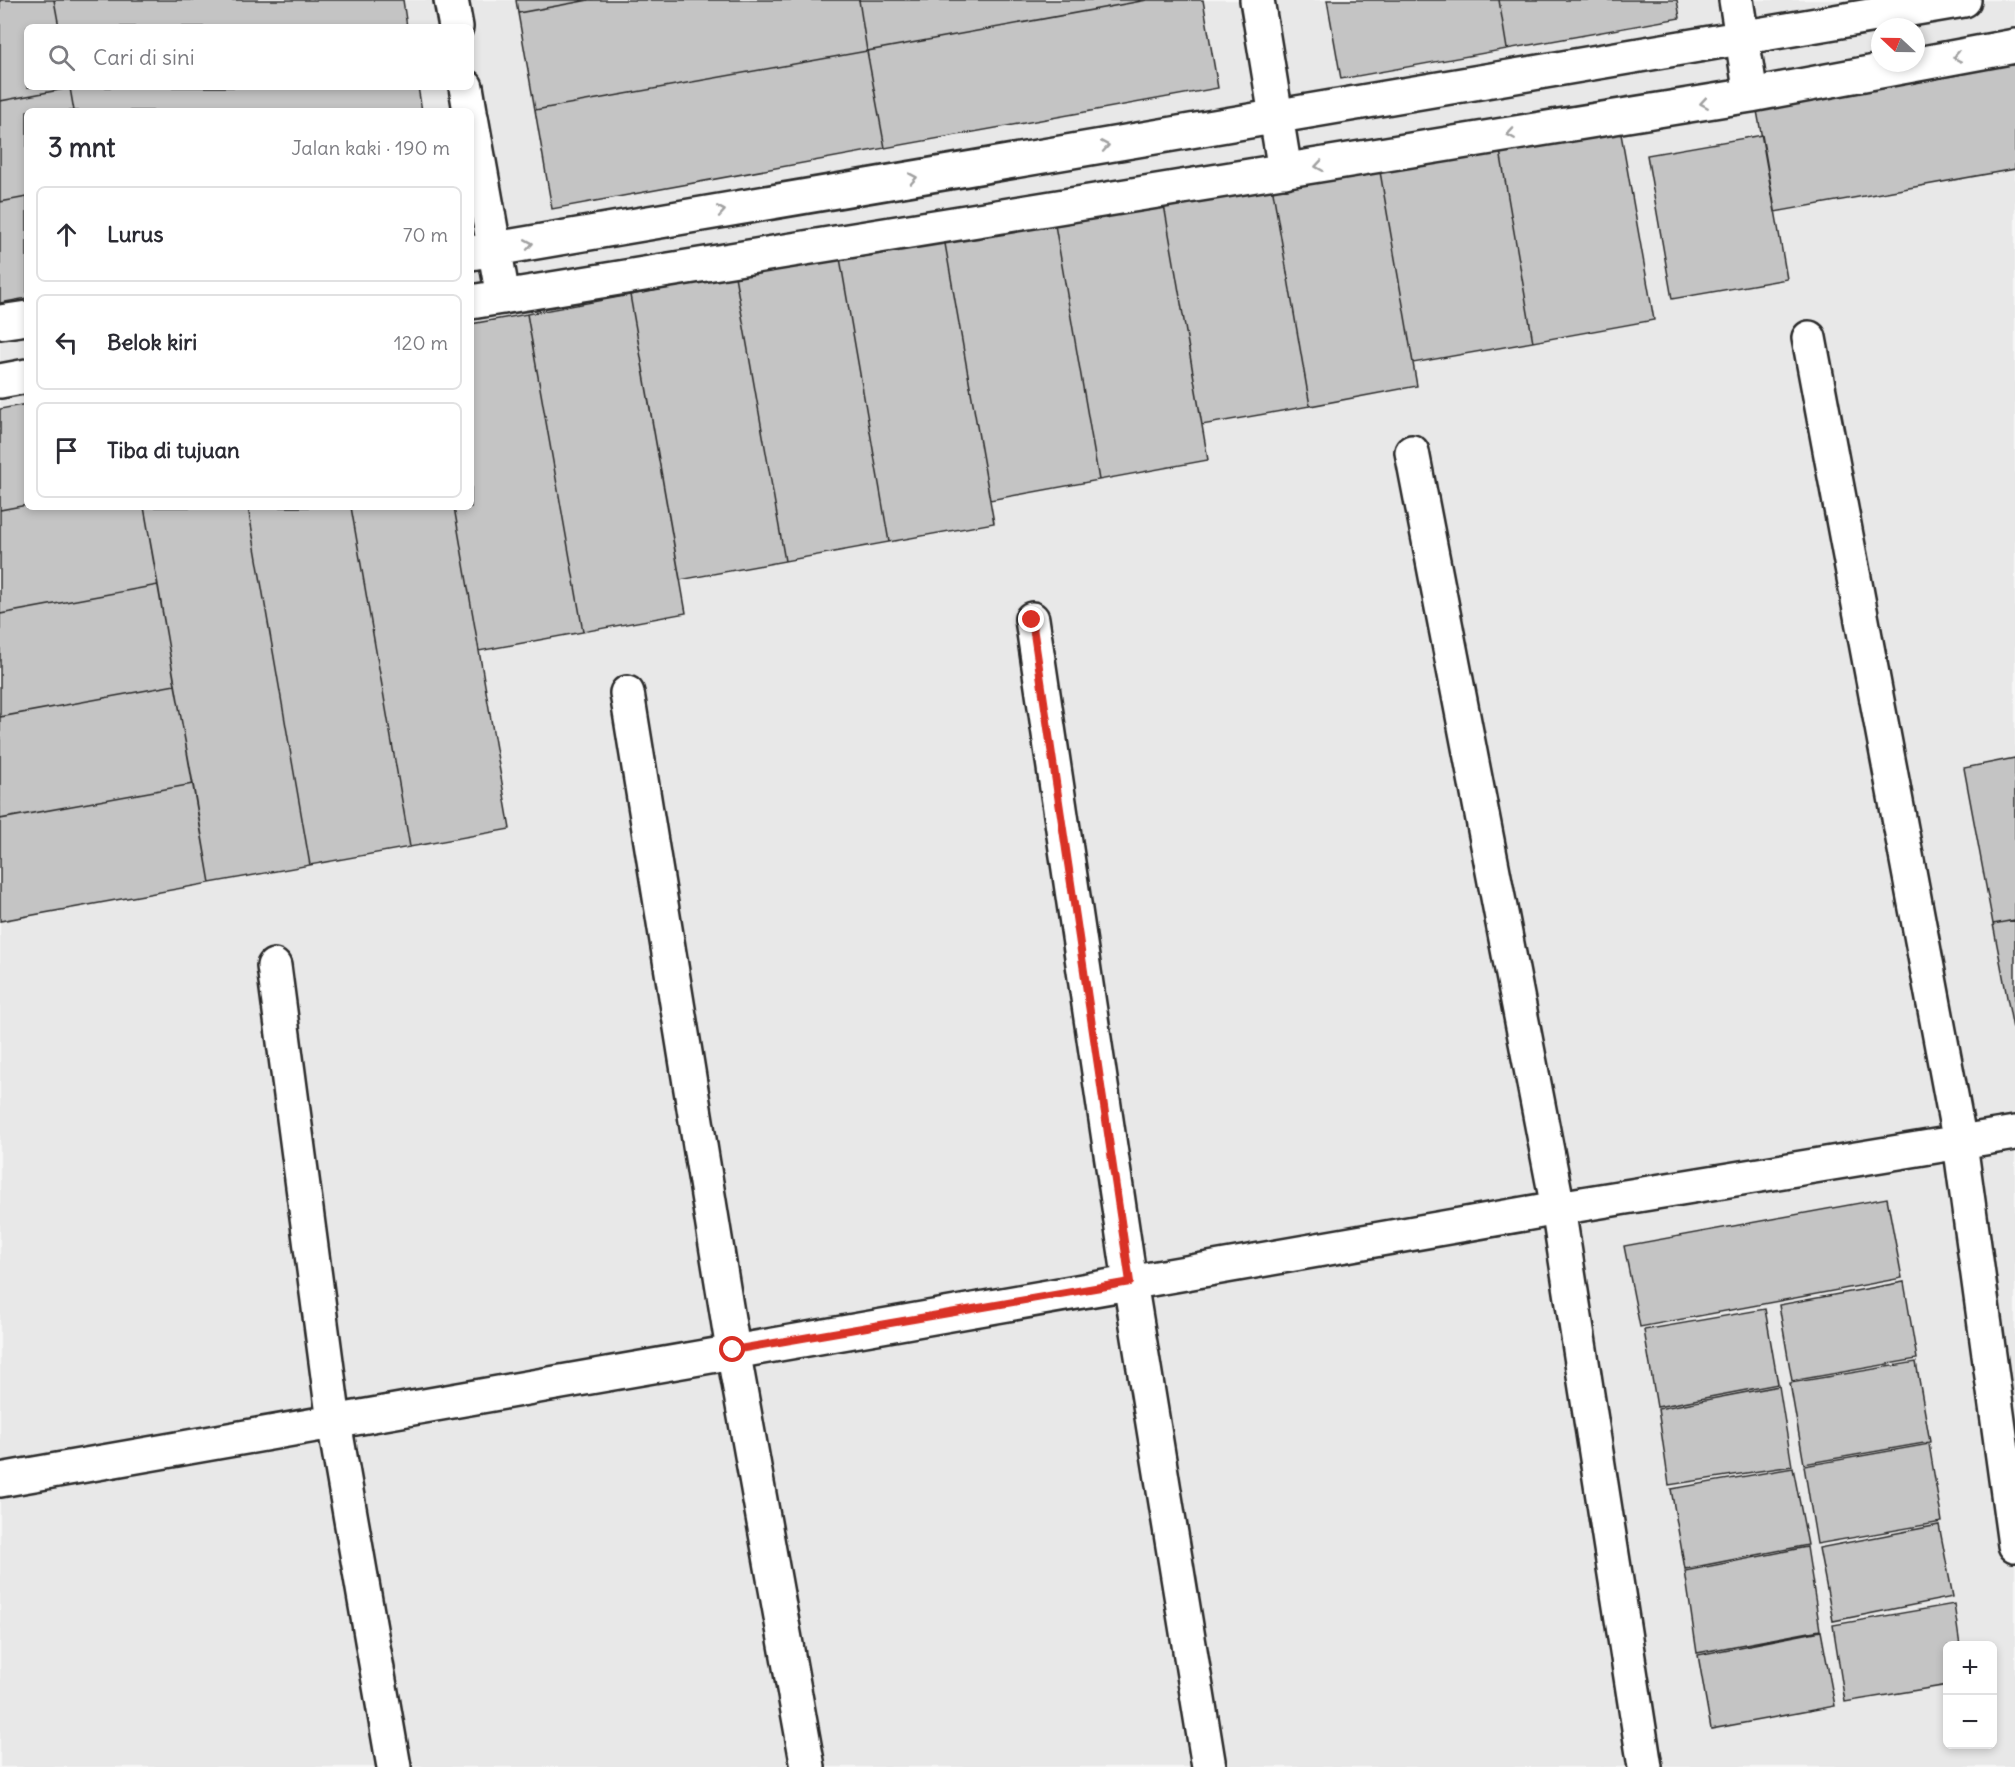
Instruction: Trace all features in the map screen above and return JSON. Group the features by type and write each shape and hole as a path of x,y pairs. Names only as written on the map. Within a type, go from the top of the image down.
{"street":[{"path":"451,0 455,24"},
{"path":"1257,0 1285,171"},
{"path":"1736,0 1751,95"},
{"path":"482,251 1964,0"},
{"path":"474,302 1751,95 2015,46"},
{"path":"466,90 470,108"},
{"path":"474,154 482,251 503,297"},
{"path":"0,322 24,318"},
{"path":"1809,338 1960,1143 2015,1545"},
{"path":"0,381 24,377"},
{"path":"1412,452 1558,1208 1645,1767"},
{"path":"1032,620 1130,1282 1209,1767"},
{"path":"627,693 733,1350 808,1767"},
{"path":"274,966 334,1422 394,1767"},
{"path":"0,1480 733,1350 1558,1208 2015,1133"}],"shaded area":[{"path":"0,0 2015,0 2015,1767 0,1767"}],"building":[{"path":"0,0 54,0 58,24 24,24 24,90 59,90 0,101"},
{"path":"54,0 403,0 407,24 58,24"},
{"path":"516,0 589,0 518,13"},
{"path":"589,0 859,0 867,51 535,110 518,13"},
{"path":"859,0 1147,0 867,51"},
{"path":"1147,0 1203,0 1218,88 885,148 867,51"},
{"path":"1327,0 1499,0 1507,49 1341,79"},
{"path":"1499,0 1677,0 1680,18 1507,49"},
{"path":"867,51 885,148 552,209 535,110"},
{"path":"2015,58 2015,169 1775,212 1756,105"},
{"path":"70,90 418,90 422,108 73,108"},
{"path":"70,90 73,108 24,108 24,198 0,202 0,101"},
{"path":"1618,117 1654,320 1533,342 1498,139"},
{"path":"1762,135 1787,279 1672,299 1647,155"},
{"path":"1498,139 1533,342 1413,363 1378,160"},
{"path":"1378,160 1417,386 1310,406 1271,180"},
{"path":"1271,180 1310,406 1202,425 1163,199"},
{"path":"24,198 24,299 0,303 0,202"},
{"path":"1163,199 1208,460 1099,480 1054,219"},
{"path":"1054,219 1099,480 990,500 944,238"},
{"path":"944,238 994,523 889,542 840,258"},
{"path":"840,258 889,542 785,561 735,276"},
{"path":"735,276 785,561 680,580 630,295"},
{"path":"630,295 686,613 583,632 527,314"},
{"path":"527,314 583,632 479,651 455,510 474,510 474,323"},
{"path":"24,405 24,506 0,510 0,409"},
{"path":"24,506 24,510 145,510 158,585 0,614 0,510"},
{"path":"145,510 249,510 310,865 210,883"},
{"path":"249,510 352,510 410,847 310,865"},
{"path":"352,510 455,510 510,829 410,847"},
{"path":"158,585 175,685 0,717 0,614"},
{"path":"175,685 193,784 0,819 0,717"},
{"path":"2015,758 2015,920 1993,924 1964,768"},
{"path":"193,784 210,883 0,921 0,819"},
{"path":"2015,920 2015,1039 1993,924"},
{"path":"1887,1198 1902,1278 1640,1327 1624,1246"},
{"path":"1904,1282 1917,1359 1792,1381 1779,1305"},
{"path":"1765,1309 1778,1384 1657,1407 1644,1330"},
{"path":"1916,1362 1930,1442 1804,1464 1790,1383"},
{"path":"1779,1386 1792,1466 1669,1485 1658,1409"},
{"path":"1929,1444 1942,1522 1817,1544 1804,1466"},
{"path":"1793,1468 1808,1545 1685,1569 1671,1489"},
{"path":"1939,1525 1953,1597 1833,1621 1819,1548"},
{"path":"1807,1547 1820,1630 1697,1653 1685,1571"},
{"path":"1954,1604 1959,1641 1943,1641 1943,1686 1845,1702 1833,1625"},
{"path":"1821,1631 1835,1706 1711,1729 1698,1655"}],"route":[{"path":"733,1350 1130,1282 1032,620"}]}
